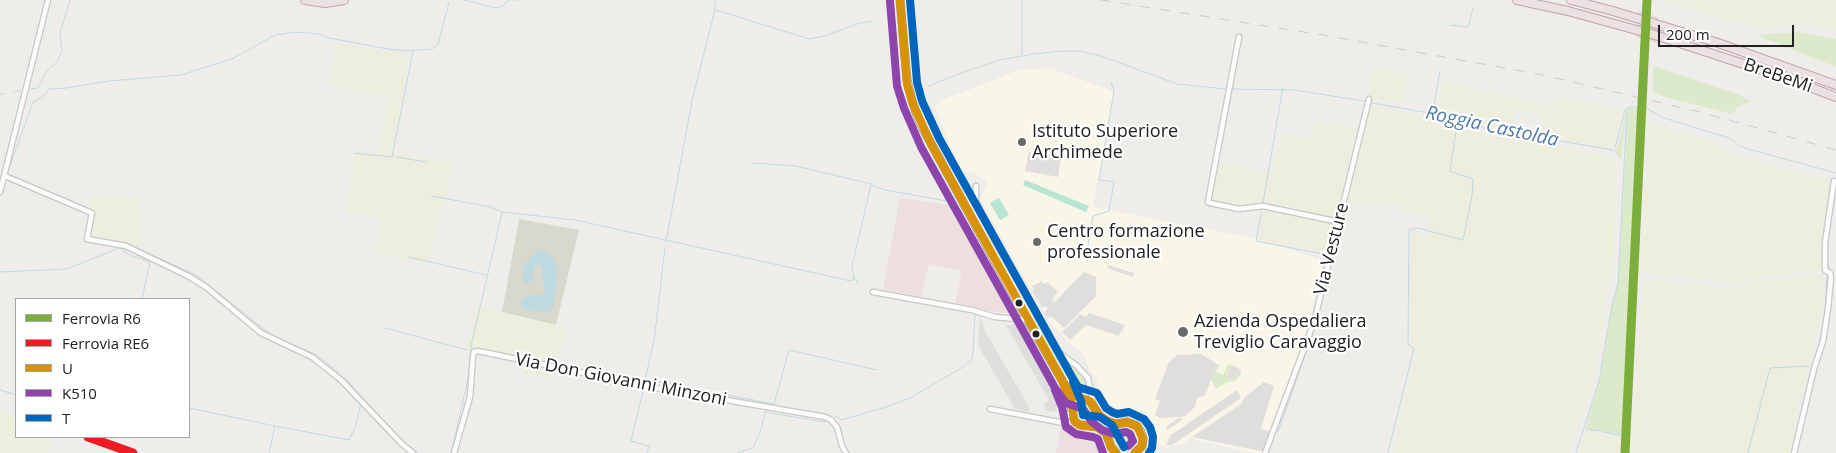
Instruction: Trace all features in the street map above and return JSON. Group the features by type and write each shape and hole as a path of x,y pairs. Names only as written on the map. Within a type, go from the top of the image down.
{"highway":[{"path":"305,0 325,3 344,0"},
{"name":"BreBeMi","path":"1517,0 1658,36 1786,78 1836,97"},
{"name":"BreBeMi","path":"1571,0 1658,24 1836,85"}],"main road":[{"path":"900,0 906,80 913,104 930,142 1023,317 1072,396 1093,404 1099,415 1107,421 1116,424 1128,422 1138,428 1143,435 1143,442 1140,449 1135,453"},
{"path":"1063,382 1074,421 1084,426 1093,426 1106,433 1111,447 1116,453"},
{"path":"1072,410 1076,403 1083,399"}],"street":[{"path":"0,192 48,0"},
{"path":"1239,37 1208,202 1239,210 1263,206 1339,222"},
{"name":"Via Vesture","path":"1265,453 1314,322 1369,99"},
{"path":"5,176 92,214 87,239 126,246 188,276 206,287 261,333 312,357 341,380 413,453"},
{"path":"1794,453 1814,369 1823,341 1829,301 1830,273 1825,270 1825,243 1834,181"},
{"path":"976,186 976,201 986,225 1058,351 1085,374 1091,387 1093,404"},
{"path":"873,292 962,308 1008,319 1023,317"},
{"name":"Via Don Giovanni Minzoni","path":"454,453 470,398 473,356 474,352 478,351 657,388 825,417 831,420 837,427 846,453"},
{"path":"1083,399 1091,387"},
{"path":"990,409 1078,424"},
{"path":"1060,422 1072,410"}],"shaded area":[{"name":"Azienda Ospedaliera Treviglio Caravaggio","path":"1050,68 1114,92 1093,207 1258,239 1324,261 1309,324 1264,453 1253,453 1190,438 1183,444 1166,447 1159,443 1146,419 1141,421 1130,416 1118,416 1101,403 1098,396 1097,379 1089,369 1084,355 1067,341 1048,319 980,199 987,185 985,180 974,172 961,173 935,107 945,99 1019,70"},
{"path":"1029,152 1061,158 1058,177 1025,171"},
{"path":"900,198 955,206 1017,313 1001,313 955,304 962,271 929,264 921,297 883,289"},
{"path":"519,219 579,230 556,325 502,312"},
{"path":"1108,265 1134,273 1133,277 1107,268"},
{"path":"1084,272 1096,277 1096,296 1064,328 1051,316 1049,318 1044,313 1048,308 1046,306 1042,308 1032,290 1034,289 1032,286 1042,281 1043,284 1047,282 1058,292 1052,299 1054,303"},
{"path":"1089,313 1125,325 1122,332 1120,332 1119,336 1086,325 1070,340 1062,332 1080,314 1087,316"},
{"path":"980,316 986,333 1029,407 1029,412 1015,409 978,345"},
{"path":"1020,324 1065,405 1056,408 1057,412 1045,410 1044,403 1049,400 1006,325"},
{"path":"1201,354 1217,364 1205,396 1198,397 1194,408 1185,416 1160,418 1155,415 1160,401 1155,399 1169,362 1177,355"},
{"path":"1232,365 1241,370 1240,376 1237,376 1237,371 1233,379 1226,377"},
{"path":"1264,382 1274,386 1261,429 1272,432 1265,452 1192,437 1241,404 1245,397"},
{"path":"1237,390 1241,398 1172,445 1166,445 1171,435"},
{"path":"1180,417 1182,420 1167,430 1166,427"},
{"path":"1069,425 1075,431 1090,434 1100,453 1056,453 1061,427"}],"green space":[{"path":"1666,0 1836,0 1836,30 1801,24 1764,28 1740,25 1666,3"},
{"path":"1798,32 1836,39 1836,67 1756,35"},
{"path":"337,43 410,55 392,152 453,163 428,263 375,253 383,219 347,212 355,151 379,154 388,97 329,85"},
{"path":"1653,66 1739,95 1751,101 1739,106 1732,114 1658,95 1653,92"},
{"path":"1375,67 1408,73 1403,104 1366,97 1369,83 1372,83"},
{"path":"1443,81 1547,105 1562,97 1623,109 1613,149 1540,135 1543,114 1516,111 1510,128 1474,123 1454,112 1437,110"},
{"path":"1371,106 1455,122 1466,130 1612,157 1616,162 1614,254 1594,378 1569,453 1393,453 1417,349 1410,343 1411,233 1428,238 1431,216 1400,210 1402,207 1388,203 1352,204 1334,216 1329,253 1258,239 1267,198 1265,205 1239,208 1210,201 1218,161 1272,173 1280,137 1289,133 1311,139 1316,122 1364,129"},
{"path":"1628,109 1638,109 1622,435 1586,428 1601,373 1612,305 1618,283"},
{"path":"1626,112 1621,159 1614,151 1617,149"},
{"path":"1652,124 1716,142 1741,157 1827,180 1831,184 1823,243 1823,269 1738,281 1737,283 1641,273 1643,206 1649,126"},
{"path":"1025,180 1089,206 1086,212 1023,185"},
{"path":"92,194 141,199 140,246 83,237"},
{"path":"999,198 1009,215 1000,220 990,203"},
{"path":"1809,274 1822,275 1825,278 1824,296 1819,327 1796,420 1790,453 1631,453 1644,279 1736,289 1739,282 1744,284"},
{"path":"478,306 567,328 552,379 524,374 525,362 467,350 474,309"},
{"path":"1037,319 1058,355 1070,363 1086,380 1087,389 1085,394 1080,395 1075,391 1033,321"},
{"path":"1217,364 1220,364 1216,372 1223,375 1228,364 1232,365 1226,376 1233,379 1238,368 1237,376 1240,376 1235,381 1227,382 1216,389 1211,379"},
{"path":"1083,403 1091,406 1098,418 1107,425 1116,428 1124,426 1132,430 1137,438 1134,448 1129,453 1118,450 1115,448 1111,435 1107,430 1096,423 1085,422 1080,419 1077,414 1078,409"},
{"path":"0,412 15,418 15,438 52,438 47,453 0,453"},
{"path":"1585,431 1622,439 1621,453 1578,453"}],"water":[{"path":"543,251 554,259 557,269 556,292 551,313 524,308 521,305 521,301 529,295 543,295 545,293 541,266 539,265 535,266 532,281 523,284 523,268 526,262 536,252"}],"pier":[{"path":"1638,11 1658,17 1658,43 1636,37"}],"waterway":[{"path":"30,89 38,88 46,72 57,62 62,52 60,33 70,0"},
{"path":"464,0 496,8 503,6 508,0 517,0"},
{"path":"666,242 692,101 715,10 715,0"},
{"path":"1022,0 1022,55"},
{"path":"7,174 33,102 42,97 49,89 109,81 181,75 234,58 275,35 296,32 319,34 329,38 388,49 406,51 432,49 438,44 449,3"},
{"path":"1450,25 1468,27 1473,8"},
{"path":"716,10 809,39 824,36 860,23 873,21"},
{"path":"354,153 392,157 413,51"},
{"name":"Roggia Castolda","path":"929,86 1000,60 1033,54 1081,51 1101,56 1177,84 1225,89"},
{"path":"1433,112 1440,71"},
{"path":"1086,257 1093,216 1109,211 1114,182 1099,180 1114,91 1111,82"},
{"path":"1263,203 1283,87"},
{"name":"Roggia Castolda","path":"1232,89 1294,90 1364,101"},
{"path":"14,92 20,90"},
{"name":"Roggia Castolda","path":"1372,103 1458,118 1473,126 1613,150"},
{"path":"1615,148 1625,110 1630,107 1644,107 1664,118 1729,138 1741,147 1836,173"},
{"path":"1600,375 1612,305 1618,283 1627,109"},
{"path":"1388,453 1414,349 1408,344 1409,230 1418,228 1463,240 1472,196 1473,179 1450,171 1458,118"},
{"path":"397,157 426,162"},
{"path":"753,163 796,166 871,184"},
{"path":"858,283 854,278 852,266 871,185 885,190 947,201"},
{"path":"1828,269 1828,242 1836,186"},
{"path":"432,196 491,207 502,212 575,220 851,281 854,278"},
{"path":"1262,210 1256,241 1328,255 1312,320"},
{"path":"451,453 468,380 471,346 502,213"},
{"path":"134,247 196,275 274,337"},
{"path":"0,272 67,269 119,248 130,255 150,262 142,298"},
{"path":"645,380 654,341 665,248"},
{"path":"409,257 486,275"},
{"path":"1792,453 1825,316 1827,273"},
{"path":"834,418 837,416 841,420 910,398 963,367 972,359 975,315"},
{"path":"1278,432 1316,324"},
{"path":"385,328 467,350"},
{"path":"277,338 317,355 341,375"},
{"path":"645,379 774,404 789,350 877,370"},
{"path":"1748,453 1770,368 1810,366"},
{"path":"1576,453 1600,377"},
{"path":"345,378 388,426"},
{"path":"644,387 631,441 649,446 647,453"},
{"path":"0,390 15,395"},
{"path":"269,453 275,426 349,440 355,428 361,403"},
{"path":"190,408 275,426"},
{"path":"738,453 753,448 761,430 765,412 826,421"},
{"path":"1586,429 1600,431"},
{"path":"1604,432 1622,436"},
{"path":"399,438 418,453"}],"railway":[{"path":"1101,0 1323,35 1543,75 1700,112 1836,150"}],"rail line":[{"name":"R6","path":"1625,453 1647,0"},
{"name":"RE6","path":"91,438 133,453"}],"transit line":[{"name":"U","path":"900,0 907,84 913,104 930,142 1063,382 1072,395 1090,401 1099,415 1107,421 1116,424 1127,422 1137,426 1143,439 1142,446 1135,453"},
{"name":"T","path":"910,0 917,82 922,101 939,138 1078,387 1097,393 1106,408 1112,412 1117,414 1129,412 1144,419 1150,427 1153,437 1152,448 1149,453"},
{"name":"K510","path":"890,1 897,86 904,108 921,147 1055,388 1066,403 1083,409 1092,422 1102,430 1115,434 1126,432 1130,434 1133,441 1128,446"},
{"name":"T","path":"1073,382 1081,401 1083,415 1100,417 1112,425 1124,447"},
{"name":"U","path":"1064,386 1072,404 1074,421 1080,425 1097,427 1106,433 1111,447 1116,453"},
{"name":"K510","path":"1055,390 1062,407 1066,427 1076,434 1098,439 1103,453"}],"place":[{"name":"Istituto Superiore Archimede","path":"1022,142"},
{"name":"Centro formazione professionale","path":"1037,242"},
{"name":"Azienda Ospedaliera Treviglio Caravaggio","path":"1183,332"}]}
